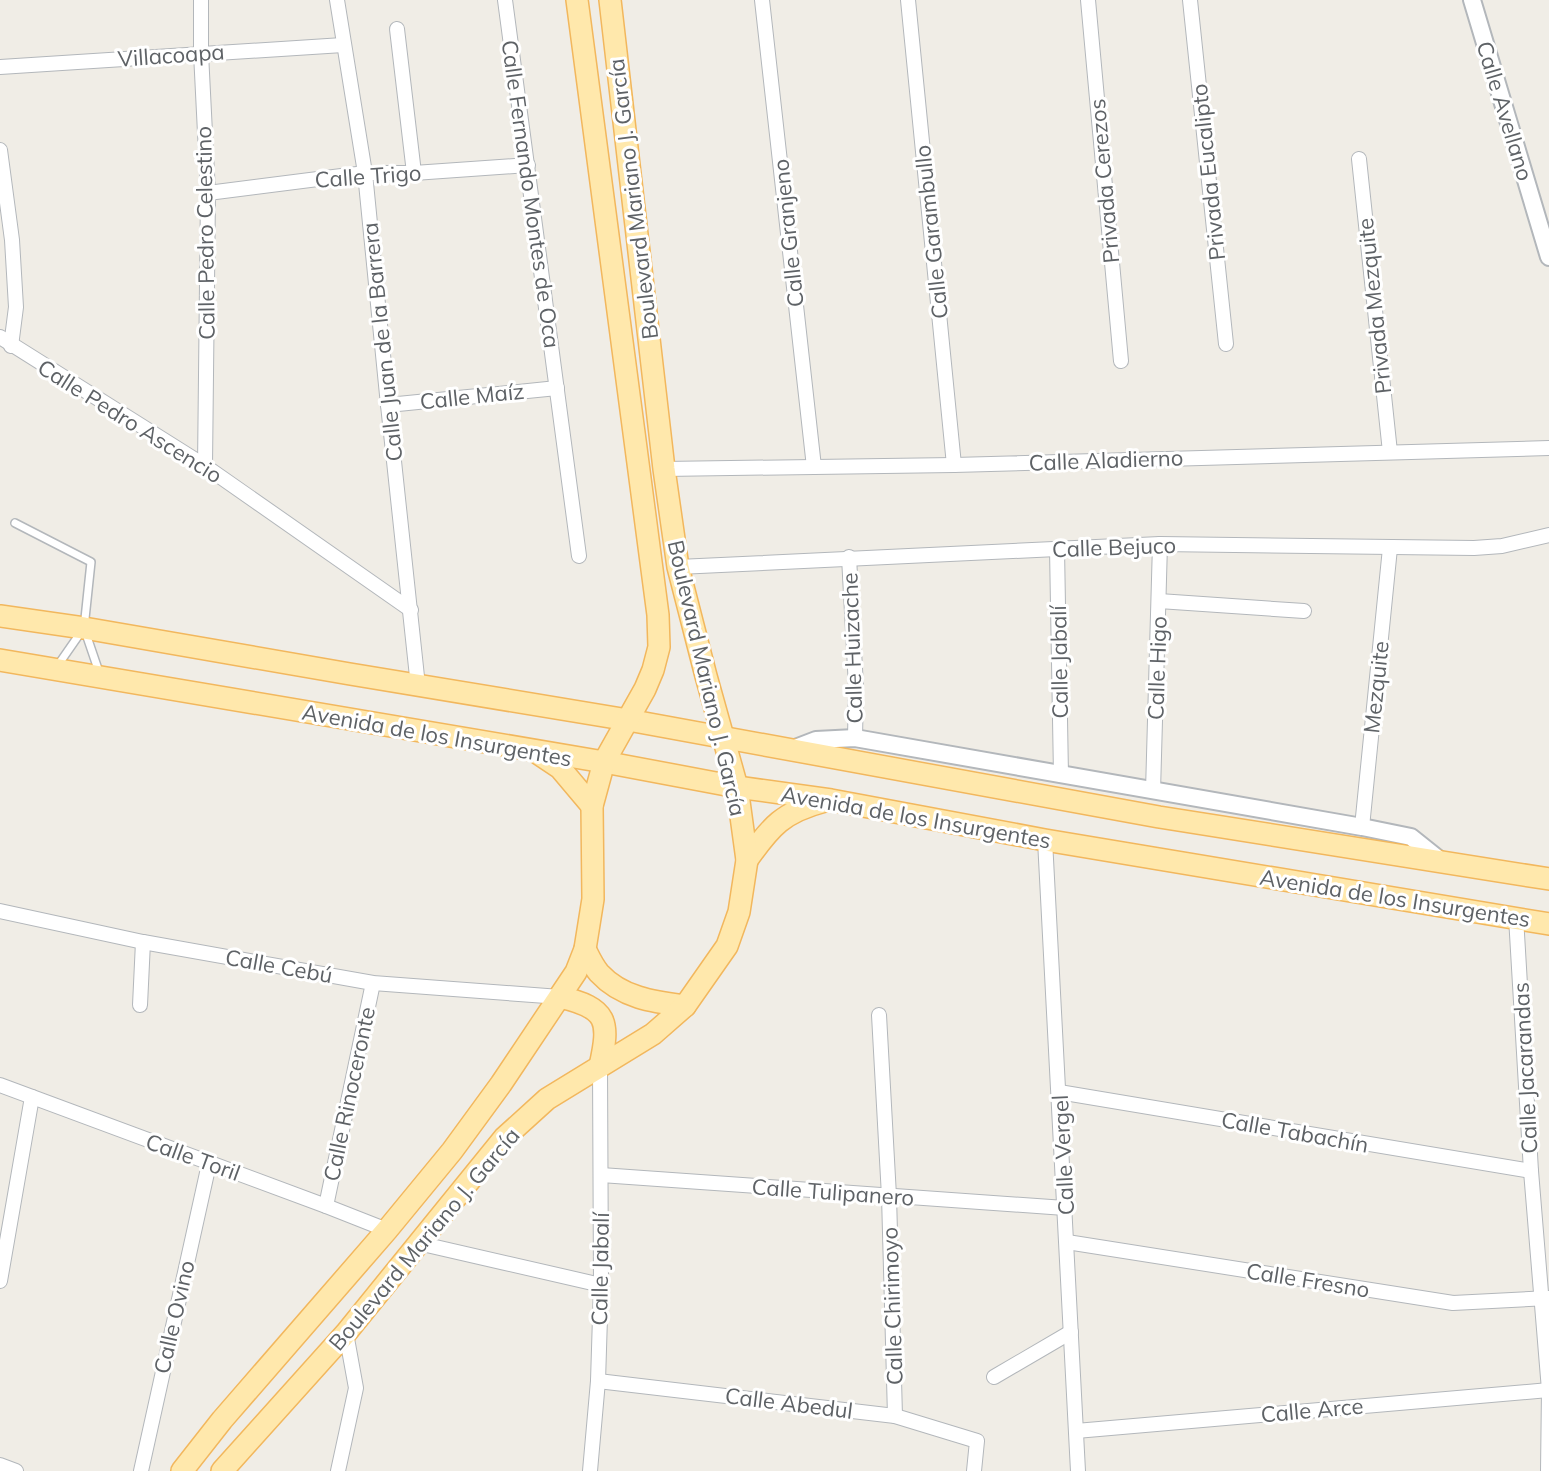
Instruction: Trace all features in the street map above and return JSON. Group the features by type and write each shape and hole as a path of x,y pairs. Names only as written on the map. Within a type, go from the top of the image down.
{"main road":[{"name":"Boulevard Mariano J. García","path":"182,1471 222,1420 387,1230 452,1150 561,997 576,972 585,949 593,899 592,806 604,762 645,689 659,647 658,615 578,0"},
{"name":"Boulevard Mariano J. García","path":"222,1471 346,1333 504,1138 547,1099 653,1034 685,1006 727,946 739,912 747,860 737,787 678,567 664,469 610,0"},
{"path":"632,419 659,415"},
{"name":"Avenida de los Insurgentes","path":"0,616 84,628 628,720 1159,817 1549,879"},
{"name":"Avenida de los Insurgentes","path":"0,660 604,762 737,787 831,800 1045,840 1549,924"},
{"path":"536,752 560,768 592,806"},
{"path":"747,860 765,835 779,821 802,808 831,800"},
{"path":"585,949 599,973 615,987 632,996 685,1006"},
{"path":"561,997 582,1002 596,1010 603,1022 606,1038 600,1066"}],"street":[{"name":"Calle Pedro Celestino","path":"201,0 201,53 208,193 205,466"},
{"name":"Calle Juan de la Barrera","path":"337,0 365,173 418,686"},
{"name":"Calle Fernando Montes de Oca","path":"505,0 579,556"},
{"name":"Calle Granjeno","path":"762,0 814,467"},
{"name":"Calle Garambullo","path":"908,0 954,465"},
{"name":"Privada Cerezos","path":"1088,0 1121,361"},
{"name":"Privada Eucalipto","path":"1190,0 1226,344"},
{"name":"Calle Avellano","path":"1472,0 1549,257"},
{"path":"397,29 414,173"},
{"name":"Villacoapa","path":"0,67 343,45"},
{"name":"Calle Pedro Ascencio","path":"0,150 12,240 16,307 4,344 205,466 411,610"},
{"name":"Privada Mezquite","path":"1359,159 1390,452"},
{"name":"Calle Trigo","path":"208,193 365,173 414,173 528,165"},
{"name":"Calle Maíz","path":"388,405 557,388"},
{"name":"Calle Aladierno","path":"664,469 954,465 1549,448"},
{"name":"Calle Bejuco","path":"678,567 849,557 1160,544 1474,548 1502,546 1549,535"},
{"name":"Calle Higo","path":"1153,791 1160,544"},
{"name":"Mezquite","path":"1362,827 1390,548"},
{"name":"Calle Jabalí","path":"1057,549 1061,775"},
{"name":"Calle Huizache","path":"849,557 856,687 855,738"},
{"path":"1159,601 1304,611"},
{"path":"790,750 816,740 855,738 1411,837 1442,862"},
{"name":"Calle Vergel","path":"1045,840 1078,1471"},
{"name":"Calle Cebú","path":"0,911 143,942 373,983 561,997"},
{"name":"Calle Jacarandas","path":"1516,917 1531,1171 1545,1299 1549,1390 1548,1471"},
{"path":"140,1005 143,942"},
{"name":"Calle Rinoceronte","path":"326,1206 373,983"},
{"name":"Calle Chirimoyo","path":"879,1015 889,1196 895,1416"},
{"name":"Calle Jabalí","path":"590,1471 598,1381 601,1286 600,1066"},
{"name":"Calle Toril","path":"0,1085 387,1230"},
{"name":"Calle Tabachín","path":"1059,1092 1531,1171"},
{"path":"0,1281 32,1097"},
{"name":"Calle Ovino","path":"141,1471 209,1164"},
{"name":"Calle Tulipanero","path":"601,1175 1065,1208"},
{"name":"Calle Fresno","path":"1067,1242 1453,1303 1545,1299"},
{"path":"418,1244 601,1286"},
{"path":"994,1377 1071,1332"},
{"path":"338,1471 356,1388 346,1333"},
{"name":"Calle Abedul","path":"598,1381 895,1416 977,1441 974,1471"},
{"name":"Calle Arce","path":"1076,1431 1549,1390"},
{"path":"0,1465 16,1471"}],"lane":[{"path":"15,523 91,562 84,628 100,678"},
{"path":"55,669 84,628"}]}
